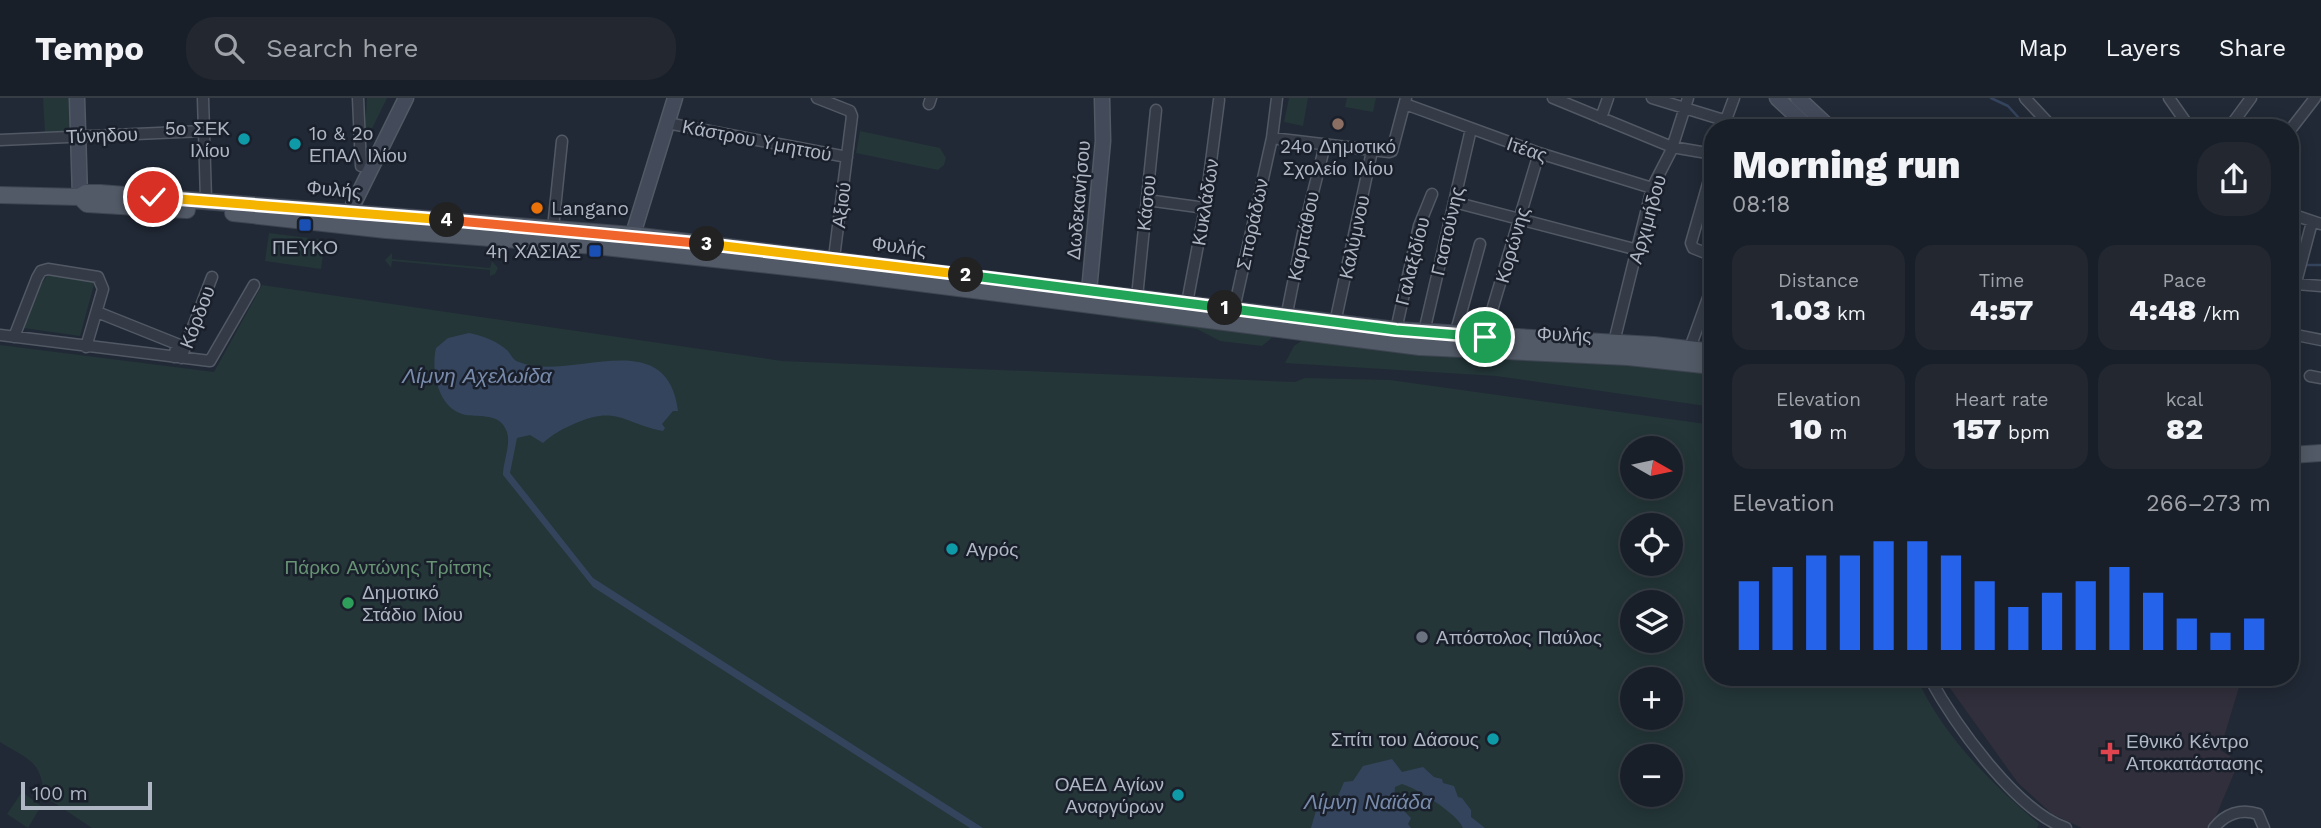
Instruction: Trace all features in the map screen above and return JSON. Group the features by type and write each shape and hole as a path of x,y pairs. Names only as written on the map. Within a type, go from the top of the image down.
{"main road":[{"name":"Φυλής","path":"0,195 80,197 86,193 206,200 346,218 834,258 1089,298 1136,297 1234,309 1285,323 1335,323 1455,335 1614,342 1704,350"},
{"name":"Φυλής","path":"80,197 87,204 553,228 631,242 1285,323 1445,349 1628,357 1704,365"},
{"path":"2299,455 2321,453"}],"street":[{"path":"77,98 80,197"},
{"path":"203,98 206,200"},
{"path":"358,98 361,166"},
{"path":"346,218 361,166 395,98"},
{"path":"346,218 406,98"},
{"path":"631,242 675,98"},
{"name":"Αξιού","path":"817,98 850,111 834,258"},
{"name":"Σποράδων","path":"1234,309 1272,138 1277,98"},
{"path":"1556,98 1672,147 1704,153"},
{"path":"1601,118 1608,98"},
{"path":"1652,98 1711,119"},
{"name":"Αρχιμήδου","path":"1614,342 1652,188 1672,147 1688,98"},
{"path":"1727,119 1734,98"},
{"path":"1777,98 1799,119"},
{"path":"1798,98 1820,119"},
{"path":"2025,98 2045,119"},
{"path":"2236,119 2251,98"},
{"path":"2299,119 2315,98"},
{"path":"2172,99 2184,119"},
{"name":"Κυκλάδων","path":"1187,303 1205,208 1219,100"},
{"path":"1272,138 1372,151 1392,150 1406,101"},
{"name":"Ιτέας","path":"1406,101 1471,129 1652,188"},
{"name":"Δωδεκανήσου","path":"1089,298 1103,105"},
{"name":"Κάσου","path":"1136,297 1156,110"},
{"name":"Κάστρου Υμηττού","path":"667,123 847,157"},
{"name":"Γαστούνης","path":"1424,332 1471,129"},
{"name":"Τύνηδου","path":"0,140 204,131"},
{"path":"553,228 562,141"},
{"name":"Καρπάθου","path":"1285,323 1304,228 1325,145"},
{"name":"Καλύμνου","path":"1335,323 1372,151"},
{"name":"Κορώνης","path":"1485,337 1539,153"},
{"name":"Γαλαξιδίου","path":"1396,330 1419,226 1432,194"},
{"path":"1704,196 1690,243 1693,248 1704,252"},
{"path":"1147,200 1205,208"},
{"path":"1454,202 1638,250"},
{"path":"2299,217 2317,223 2299,272"},
{"path":"1455,335 1480,244"},
{"path":"2299,257 2303,257"},
{"path":"14,337 41,271 48,269 98,277 103,289 86,347"},
{"name":"Κόρδου","path":"178,358 212,277"},
{"path":"2299,280 2321,286"},
{"path":"0,335 207,361 213,359 254,285"},
{"path":"1690,348 1704,309"},
{"path":"97,312 177,344 178,358"},
{"path":"149,354 153,334"},
{"path":"2299,336 2321,340"},
{"path":"1935,686 1975,746 2016,793 2035,810 2066,828"},
{"path":"2214,828 2233,813 2244,811 2258,814 2264,828"}],"shaded area":[{"name":"Εθνικό Κέντρο Αποκατάστασης","path":"1948,686 2239,686 2220,750 2235,759 2237,766 2211,828 2082,828 2052,814 2018,783"}],"green space":[{"path":"43,98 70,98 72,132 45,133"},
{"path":"367,98 387,98 364,145"},
{"path":"1289,98 1308,98 1303,126 1284,122"},
{"path":"1347,98 1376,98 1373,112 1345,107"},
{"path":"860,131 940,148 946,158 944,165 938,170 856,153"},
{"path":"269,233 325,240 321,269 265,261"},
{"path":"392,253 392,259 490,268 492,261 498,268 495,274 490,276 490,270 392,261 391,268 385,260"},
{"path":"49,274 95,281 80,336 24,328 41,284"},
{"name":"Πάρκο Αντώνης Τρίτσης","path":"262,285 782,361 1295,382 1305,378 1390,380 1704,424 1704,686 1920,686 1954,739 2003,792 2039,824 2037,828 92,828 44,796 40,775 32,762 0,742 0,345 214,372"},
{"path":"1114,314 1273,337 1262,346 1220,341 1197,329 1117,318"},
{"path":"1304,339 1447,356 1632,364 1704,371 1704,406 1496,376 1285,363 1294,346"},
{"path":"22,792 41,806 28,828 7,814"}],"water":[{"name":"Λίμνη Αχελωίδα","path":"469,333 499,344 517,361 540,366 636,361 656,368 670,384 678,411 673,411 662,424 665,428 663,431 621,418 602,416 576,423 543,443 530,435 517,438 510,473 593,578 983,828 970,828 593,587 503,475 508,442 503,425 493,418 462,414 454,410 441,395 435,376 436,348 448,338"},
{"name":"Λίμνη Ναϊάδα","path":"1392,759 1402,772 1423,767 1434,777 1442,779 1443,783 1454,786 1458,797 1462,798 1471,810 1471,817 1485,828 1463,828 1460,822 1436,802 1402,784 1395,787 1395,797 1411,818 1408,824 1411,828 1311,828 1317,807 1335,803 1344,782 1353,781 1363,766"}],"waterway":[{"path":"1991,98 2008,106 2020,119"},
{"path":"2303,265 2321,265"}],"place":[{"name":"24ο Δημοτικό Σχολείο Ιλίου","path":"1338,124"},
{"name":"5ο ΣΕΚ Ιλίου","path":"244,139"},
{"name":"1ο & 2ο ΕΠΑΛ Ιλίου","path":"295,144"},
{"name":"Langano","path":"537,208"},
{"name":"ΠΕΥΚΟ","path":"305,225"},
{"name":"4η ΧΑΣΙΑΣ","path":"595,251"},
{"name":"Αγρός","path":"952,549"},
{"name":"Δημοτικό Στάδιο Ιλίου","path":"348,603"},
{"name":"Απόστολος Παύλος","path":"1422,637"},
{"name":"Σπίτι του Δάσους","path":"1493,739"},
{"name":"Εθνικό Κέντρο Αποκατάστασης","path":"2110,752"},
{"name":"ΟΑΕΔ Αγίων Αναργύρων","path":"1178,795"}],"route":[{"path":"153,197 632,235 834,258 1335,323 1485,337"}]}
